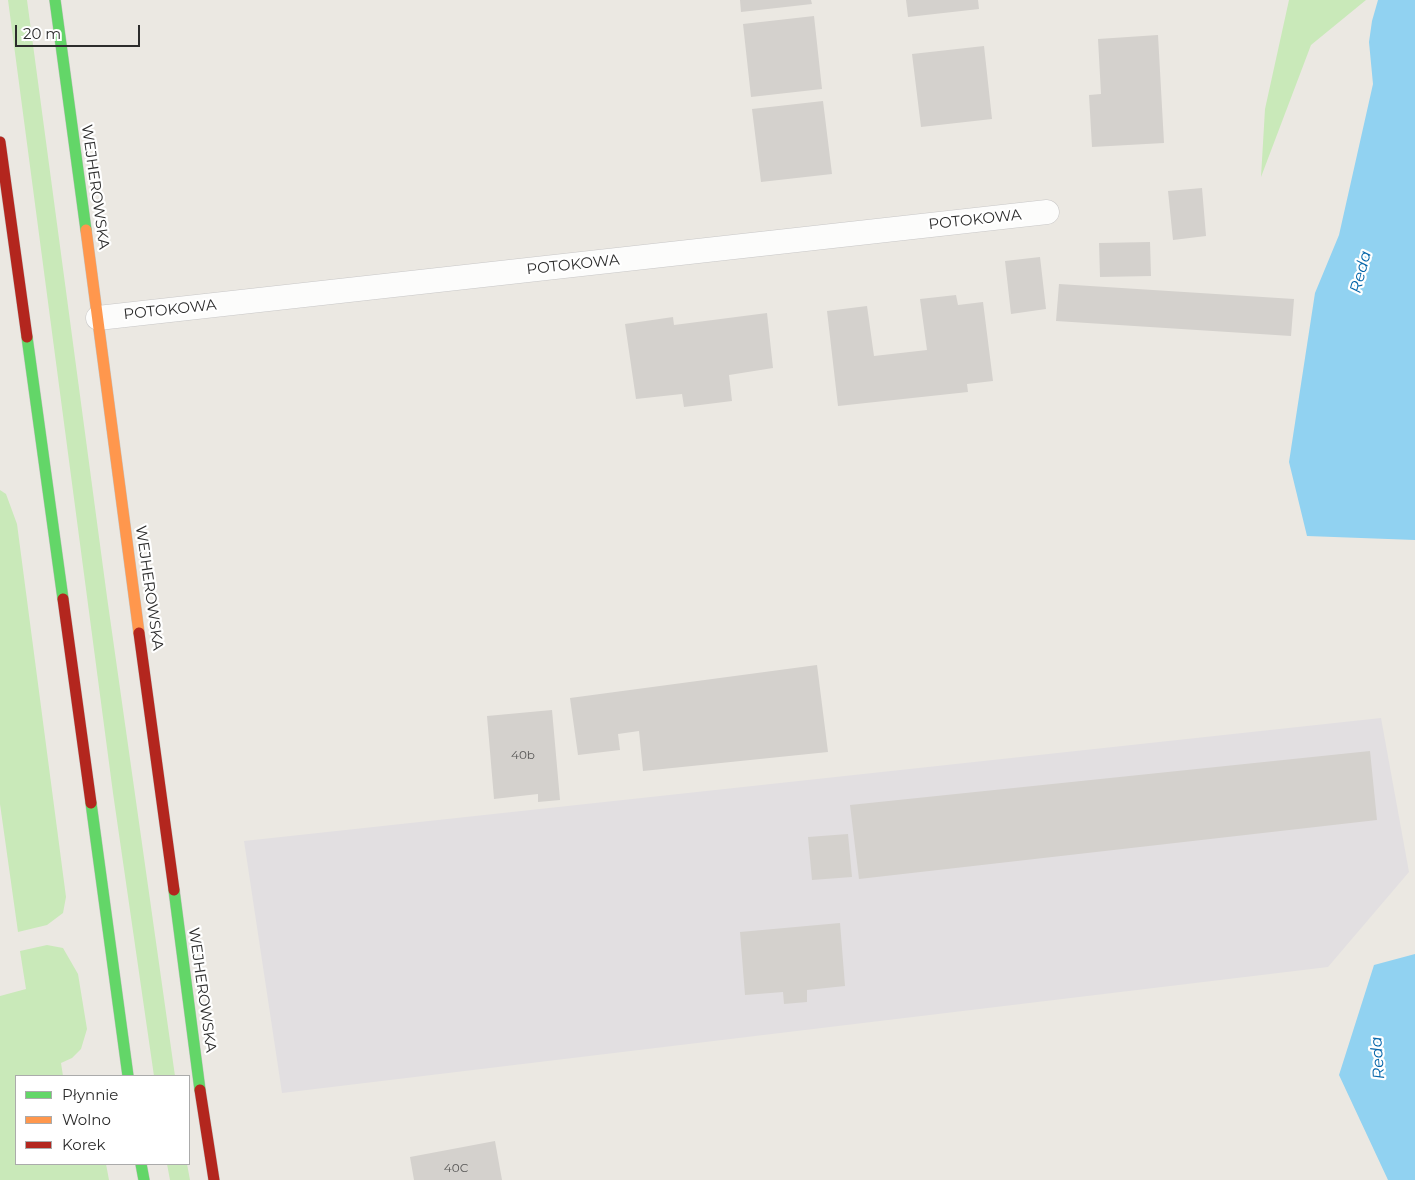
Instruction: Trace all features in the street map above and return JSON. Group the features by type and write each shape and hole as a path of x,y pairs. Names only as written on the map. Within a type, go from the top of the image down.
{"main road":[{"name":"WEJHEROWSKA","path":"54,0 214,1180"},
{"path":"0,142 128,1075"},
{"path":"141,1165 144,1180"}],"lane":[{"name":"POTOKOWA","path":"98,318 1048,212"}],"shaded area":[{"path":"1381,718 1409,872 1328,967 282,1093 244,841"}],"green space":[{"path":"8,0 27,0 107,597 175,1075 154,1075 113,793"},
{"path":"1289,0 1366,0 1311,45 1261,177 1265,109"},
{"path":"0,490 6,494 17,524 66,897 63,913 47,925 18,932 0,804"},
{"path":"47,945 63,948 78,974 87,1029 81,1049 72,1058 61,1063 63,1075 15,1075 15,1165 106,1165 109,1180 0,1180 0,996 26,989 20,951"},
{"path":"167,1165 187,1165 190,1180 170,1180"}],"water":[{"name":"Reda","path":"1378,0 1415,0 1415,540 1307,536 1289,462 1315,293 1339,235 1373,84 1369,42"},
{"name":"Reda","path":"1415,954 1415,1180 1388,1180 1339,1075 1374,965"}],"building":[{"path":"740,0 811,0 812,4 741,12"},
{"path":"906,0 978,0 979,9 908,17"},
{"path":"814,16 822,89 751,97 743,24"},
{"path":"1158,35 1164,143 1092,147 1089,95 1101,94 1098,39"},
{"path":"984,46 992,119 921,127 912,54"},
{"path":"823,101 832,174 761,182 752,109"},
{"path":"1202,188 1206,236 1173,240 1168,191"},
{"path":"1150,242 1151,276 1100,277 1099,243"},
{"path":"1040,257 1046,309 1011,314 1005,261"},
{"path":"1059,284 1294,299 1291,336 1056,321"},
{"path":"956,295 958,305 983,302 993,381 967,384 968,392 838,406 827,311 867,306 874,356 927,350 920,299"},
{"path":"767,313 773,368 729,375 732,401 684,407 682,394 636,399 625,324 673,317 674,325"},
{"path":"817,665 828,752 643,771 639,731 618,734 620,750 578,755 570,698"},
{"path":"552,710 560,800 538,802 538,794 494,799 487,716"},
{"path":"1370,751 1377,820 859,879 850,805"},
{"path":"848,834 852,877 812,880 808,837"},
{"path":"840,923 845,986 807,990 807,1002 784,1004 783,992 745,995 740,932"},
{"path":"495,1141 502,1180 414,1180 410,1157"}],"traffic: fast":[{"path":"55,0 86,230"},
{"path":"27,337 63,599"},
{"path":"91,803 128,1075"},
{"path":"174,890 200,1090"},
{"path":"141,1165 144,1180"}],"traffic: slow":[{"path":"86,230 139,633"}],"traffic: jam":[{"path":"0,142 27,337"},
{"path":"63,599 91,803"},
{"path":"139,633 174,890"},
{"path":"200,1090 214,1180"}]}
